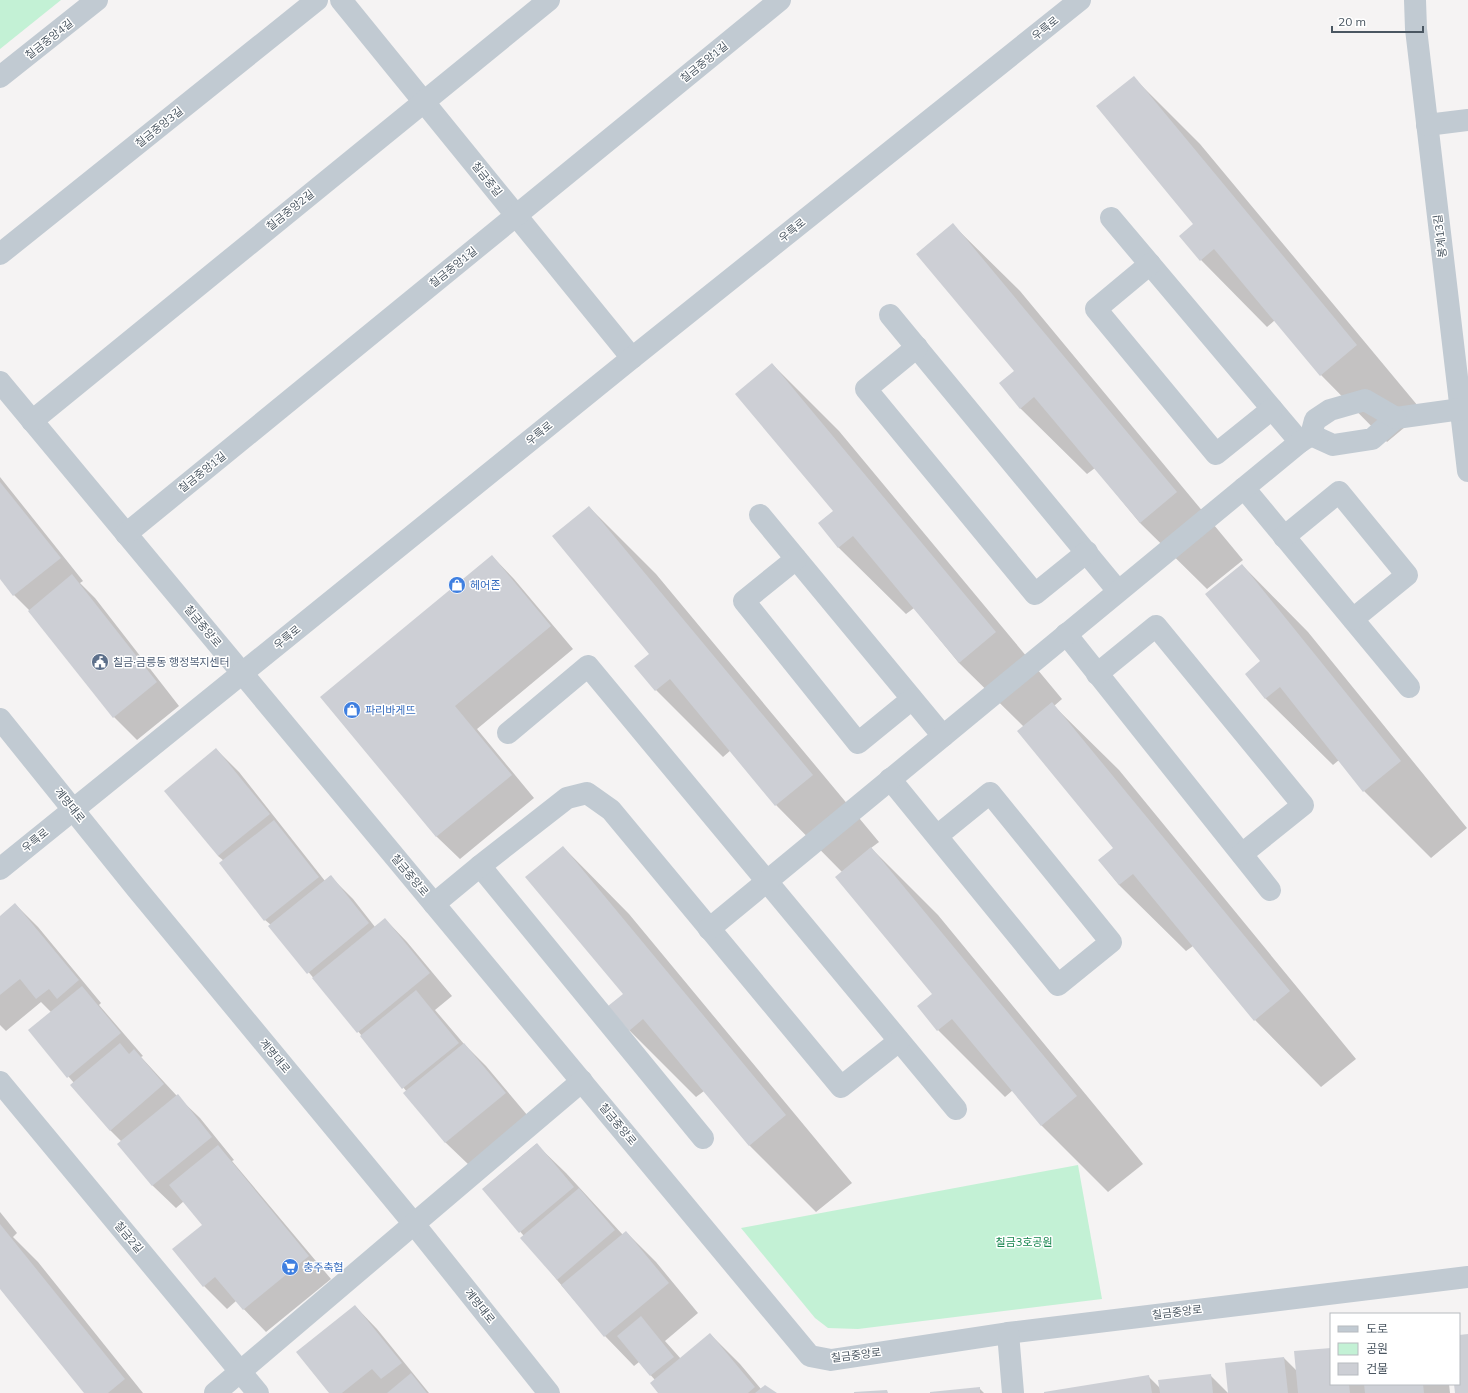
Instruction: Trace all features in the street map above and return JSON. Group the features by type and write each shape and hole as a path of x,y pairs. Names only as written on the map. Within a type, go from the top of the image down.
{"street":[{"name":"칠금중앙4길","path":"0,77 97,0"},
{"name":"칠금중앙3길","path":"0,254 317,0"},
{"name":"칠금중길","path":"341,0 632,358"},
{"name":"칠금중앙2길","path":"32,420 549,0"},
{"name":"칠금중앙1길","path":"126,534 780,0"},
{"name":"우륵로","path":"0,868 632,358 1080,0"},
{"path":"1409,0 1416,28"},
{"name":"봉계13길","path":"1415,0 1416,28 1468,471"},
{"path":"1427,125 1468,120"},
{"path":"1111,218 1272,409 1306,438 1333,445 1372,439 1396,418 1461,409"},
{"path":"1150,264 1096,309 1216,454 1272,409"},
{"path":"890,314 1118,591"},
{"path":"917,347 866,389 1035,594 1087,552"},
{"name":"칠금중앙로","path":"0,382 810,1356 831,1360 1008,1333 1468,1277"},
{"path":"709,929 1118,591 1306,438 1315,420 1330,410 1365,400 1396,418"},
{"path":"1244,488 1409,687"},
{"path":"1284,537 1339,492 1407,575 1353,619"},
{"path":"760,514 942,736"},
{"path":"796,559 744,601 858,743 912,700"},
{"path":"1097,674 1156,626 1303,805 1242,854"},
{"path":"1066,634 1270,890"},
{"path":"508,733 588,666 956,1109"},
{"name":"계명대로","path":"0,719 137,889 414,1224 549,1393"},
{"path":"890,779 1058,986 1111,942 990,793 937,836"},
{"path":"434,904 567,798 587,793 611,810 841,1087 899,1041"},
{"path":"480,866 702,1138"},
{"path":"215,1393 582,1081"},
{"name":"칠금2길","path":"0,1082 258,1393"},
{"path":"1008,1333 1013,1393"}],"green space":[{"path":"0,0 61,0 0,49"},
{"name":"칠금3호공원","path":"1078,1165 1102,1299 858,1329 828,1328 815,1318 741,1228"}],"building":[{"path":"1134,76 1357,345 1320,376 1214,249 1200,261 1179,236 1193,224 1096,106"},
{"path":"953,223 1177,492 1140,523 1034,397 1020,409 999,383 1014,371 916,254"},
{"path":"772,363 996,632 959,663 853,536 838,548 818,523 833,511 735,394"},
{"path":"0,482 61,558 13,596 0,579"},
{"path":"589,506 813,775 775,806 670,679 655,691 634,666 649,654 552,536"},
{"path":"492,555 551,626 455,706 512,775 436,837 320,697"},
{"path":"1242,564 1401,761 1363,792 1280,687 1265,699 1245,674 1260,661 1205,594"},
{"path":"72,574 157,682 113,718 28,611"},
{"path":"1052,702 1290,991 1254,1021 1133,874 1119,885 1098,860 1113,848 1017,731"},
{"path":"216,748 270,814 218,856 164,791"},
{"path":"274,820 319,877 264,921 219,863"},
{"path":"563,846 786,1115 749,1146 643,1019 629,1031 608,1006 623,994 525,877"},
{"path":"871,847 1077,1096 1041,1126 952,1019 937,1031 917,1006 932,994 835,877"},
{"path":"331,875 369,923 307,974 268,926"},
{"path":"15,903 79,980 57,999 49,989 36,999 20,979 0,995 0,916"},
{"path":"385,918 430,973 357,1033 312,978"},
{"path":"82,986 121,1033 67,1078 28,1030"},
{"path":"416,990 459,1043 402,1089 360,1036"},
{"path":"120,1043 129,1054 134,1049 164,1084 110,1131 70,1085"},
{"path":"464,1043 506,1093 445,1143 403,1093"},
{"path":"178,1094 212,1137 152,1186 117,1144"},
{"path":"537,1143 574,1187 519,1233 482,1189"},
{"path":"218,1145 309,1256 243,1310 215,1277 203,1287 172,1249 202,1225 169,1185"},
{"path":"579,1188 615,1230 557,1280 520,1238"},
{"path":"0,1224 125,1379 108,1393 84,1393 0,1289"},
{"path":"626,1231 669,1283 604,1337 561,1285"},
{"path":"355,1305 402,1363 381,1379 372,1369 342,1393 329,1393 296,1352"},
{"path":"641,1316 674,1357 650,1376 617,1336"},
{"path":"710,1333 755,1387 748,1393 658,1393 650,1383"},
{"path":"1468,1334 1468,1393 1455,1393 1454,1385 1460,1385 1460,1335"},
{"path":"1330,1348 1330,1385 1349,1385 1350,1393 1298,1393 1294,1351"},
{"path":"1284,1357 1288,1393 1228,1393 1225,1363"},
{"path":"411,1373 427,1393 387,1393"},
{"path":"1211,1374 1213,1393 1160,1393 1158,1380"},
{"path":"1149,1375 1152,1393 1044,1393 1044,1392"},
{"path":"765,1385 777,1393 755,1393"},
{"path":"1364,1385 1423,1385 1424,1393 1365,1393"},
{"path":"980,1387 980,1393 930,1393 930,1392"},
{"path":"887,1390 888,1393 854,1393 854,1392"}],"place":[{"name":"헤어존","path":"457,585"},
{"name":"칠금·금릉동 행정복지센터","path":"100,662"},
{"name":"파리바게뜨","path":"352,710"},
{"name":"충주축협","path":"290,1267"}]}
